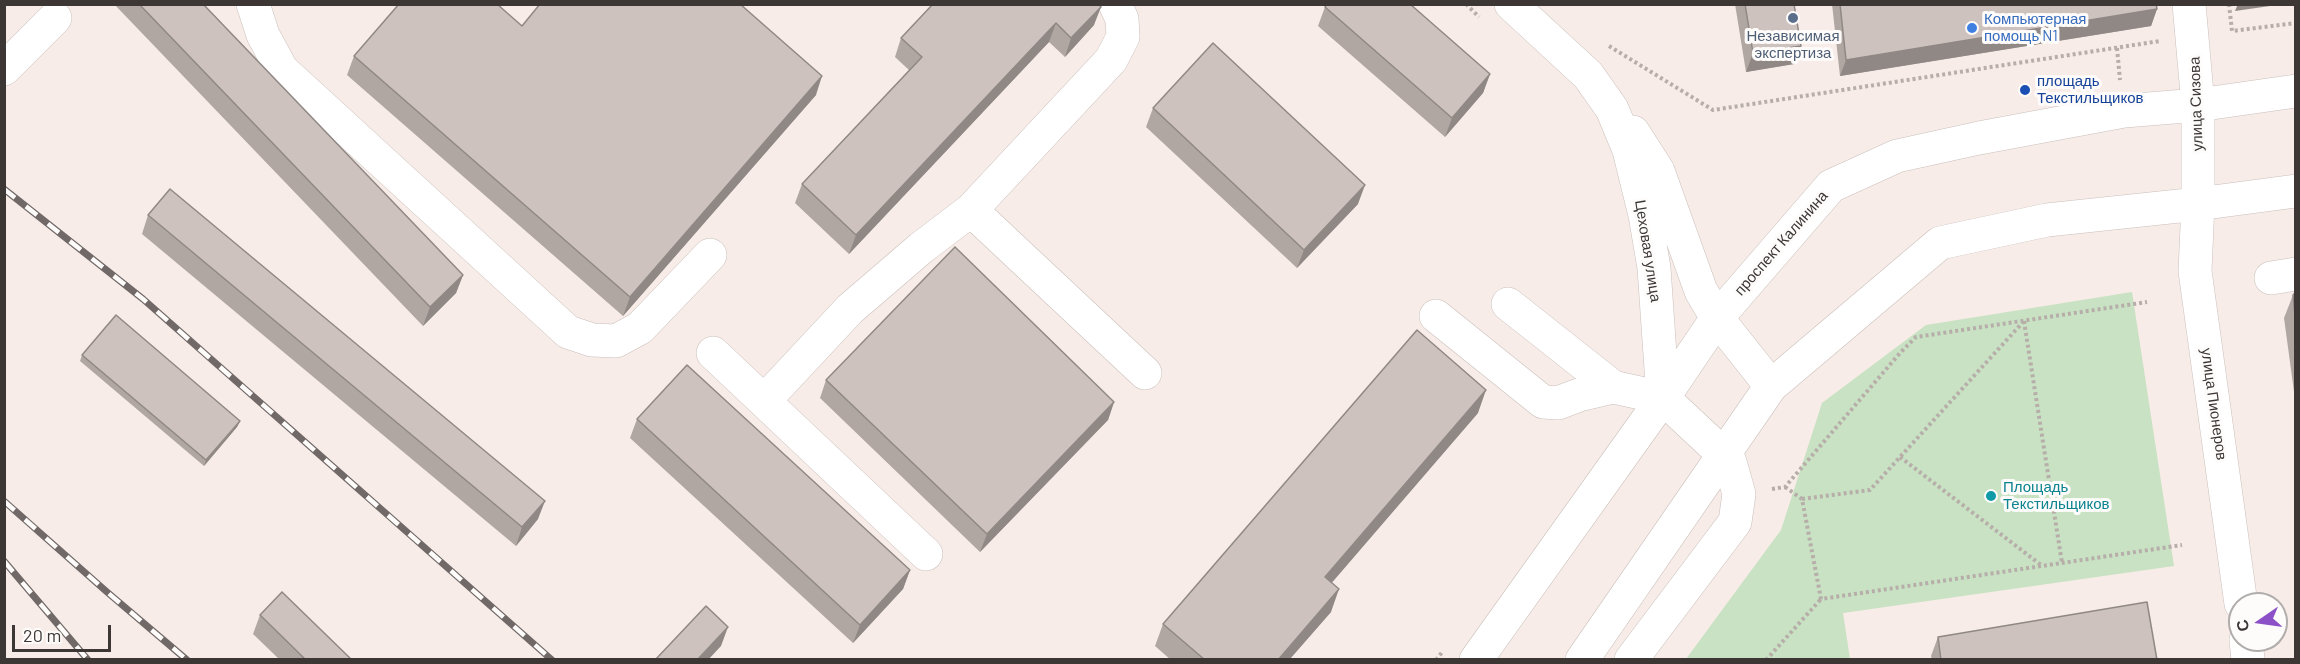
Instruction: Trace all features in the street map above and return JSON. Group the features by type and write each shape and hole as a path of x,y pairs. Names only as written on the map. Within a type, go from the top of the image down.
{"main road":[{"path":"253,4 262,35 282,70 568,332 592,340 616,341 640,328 710,255"},
{"path":"764,401 850,309 921,248 971,210 1111,60 1123,37 1122,19 1115,4"},
{"name":"Цеховая улица","path":"1511,4 1588,75 1612,109 1639,138 1658,171 1701,291 1717,318 1771,386"},
{"name":"улица Сизова","path":"2189,4 2198,105 2199,204"},
{"path":"4,69 55,18"},
{"name":"проспект Калинина","path":"1476,660 1663,398 1717,318 1831,186 1897,156 1979,138 2124,111 2198,105 2295,91"},
{"name":"Цеховая улица","path":"1612,109 1629,150 1645,215 1654,268 1663,398"},
{"path":"1582,660 1771,386 1940,243 2047,220 2295,191"},
{"name":"улица Пионеров","path":"2199,204 2195,271 2239,592"},
{"path":"971,210 1144,373"},
{"path":"1508,304 1612,387"},
{"path":"1436,316 1543,402 1558,403 1612,387 1663,398 1730,462 1738,494 1735,522 1630,660"},
{"path":"713,353 926,554"}],"path":[{"path":"2229,4 2232,31 2295,23"},
{"path":"1612,48 1713,110 2160,41"},
{"path":"2117,48 2121,86"},
{"path":"1738,494 1785,487 1916,337 2147,302"},
{"path":"1785,487 1802,499 1870,490 2024,321"},
{"path":"2024,321 2062,563"},
{"path":"1900,457 2041,566"},
{"path":"1802,499 1821,599"},
{"path":"1766,660 1821,599 2182,545"}],"green space":[{"name":"Площадь Текстильщиков","path":"2132,292 2174,566 1843,613 1850,659 1686,659 1781,530 1822,403 1926,325"}],"building":[{"path":"139,4 203,4 463,275 430,307"},
{"path":"399,4 497,4 522,26 540,4 740,4 822,76 630,297 354,56"},
{"path":"933,4 1099,4 1101,7 1071,38 1056,23 856,235 802,184 922,57 901,38"},
{"path":"1327,4 1410,4 1490,74 1452,118 1325,7"},
{"path":"1745,4 1794,4 1801,46 1753,53"},
{"path":"1840,4 2156,4 2157,9 1846,60"},
{"path":"1213,43 1365,185 1304,250 1153,108"},
{"path":"170,189 545,501 522,527 148,215"},
{"path":"955,247 1114,402 987,534 826,380"},
{"path":"2295,293 2295,316 2293,295"},
{"path":"116,315 240,421 206,460 82,355"},
{"path":"1417,330 1486,390 1325,577 1339,589 1278,660 1205,660 1163,624"},
{"path":"687,365 910,570 860,625 637,419"},
{"path":"282,592 352,660 306,660 260,615"},
{"path":"2147,602 2157,660 1941,660 1938,637"},
{"path":"706,606 728,627 697,660 655,660"}],"railway":[{"path":"4,189 143,299 552,660"},
{"path":"4,501 187,660"},
{"path":"4,561 88,660"}],"place":[{"name":"Независимая экспертиза","path":"1793,18"},
{"name":"Компьютерная помощь N1","path":"1972,28"},
{"name":"площадь Текстильщиков","path":"2025,90"},
{"name":"Площадь Текстильщиков","path":"1991,496"}]}
